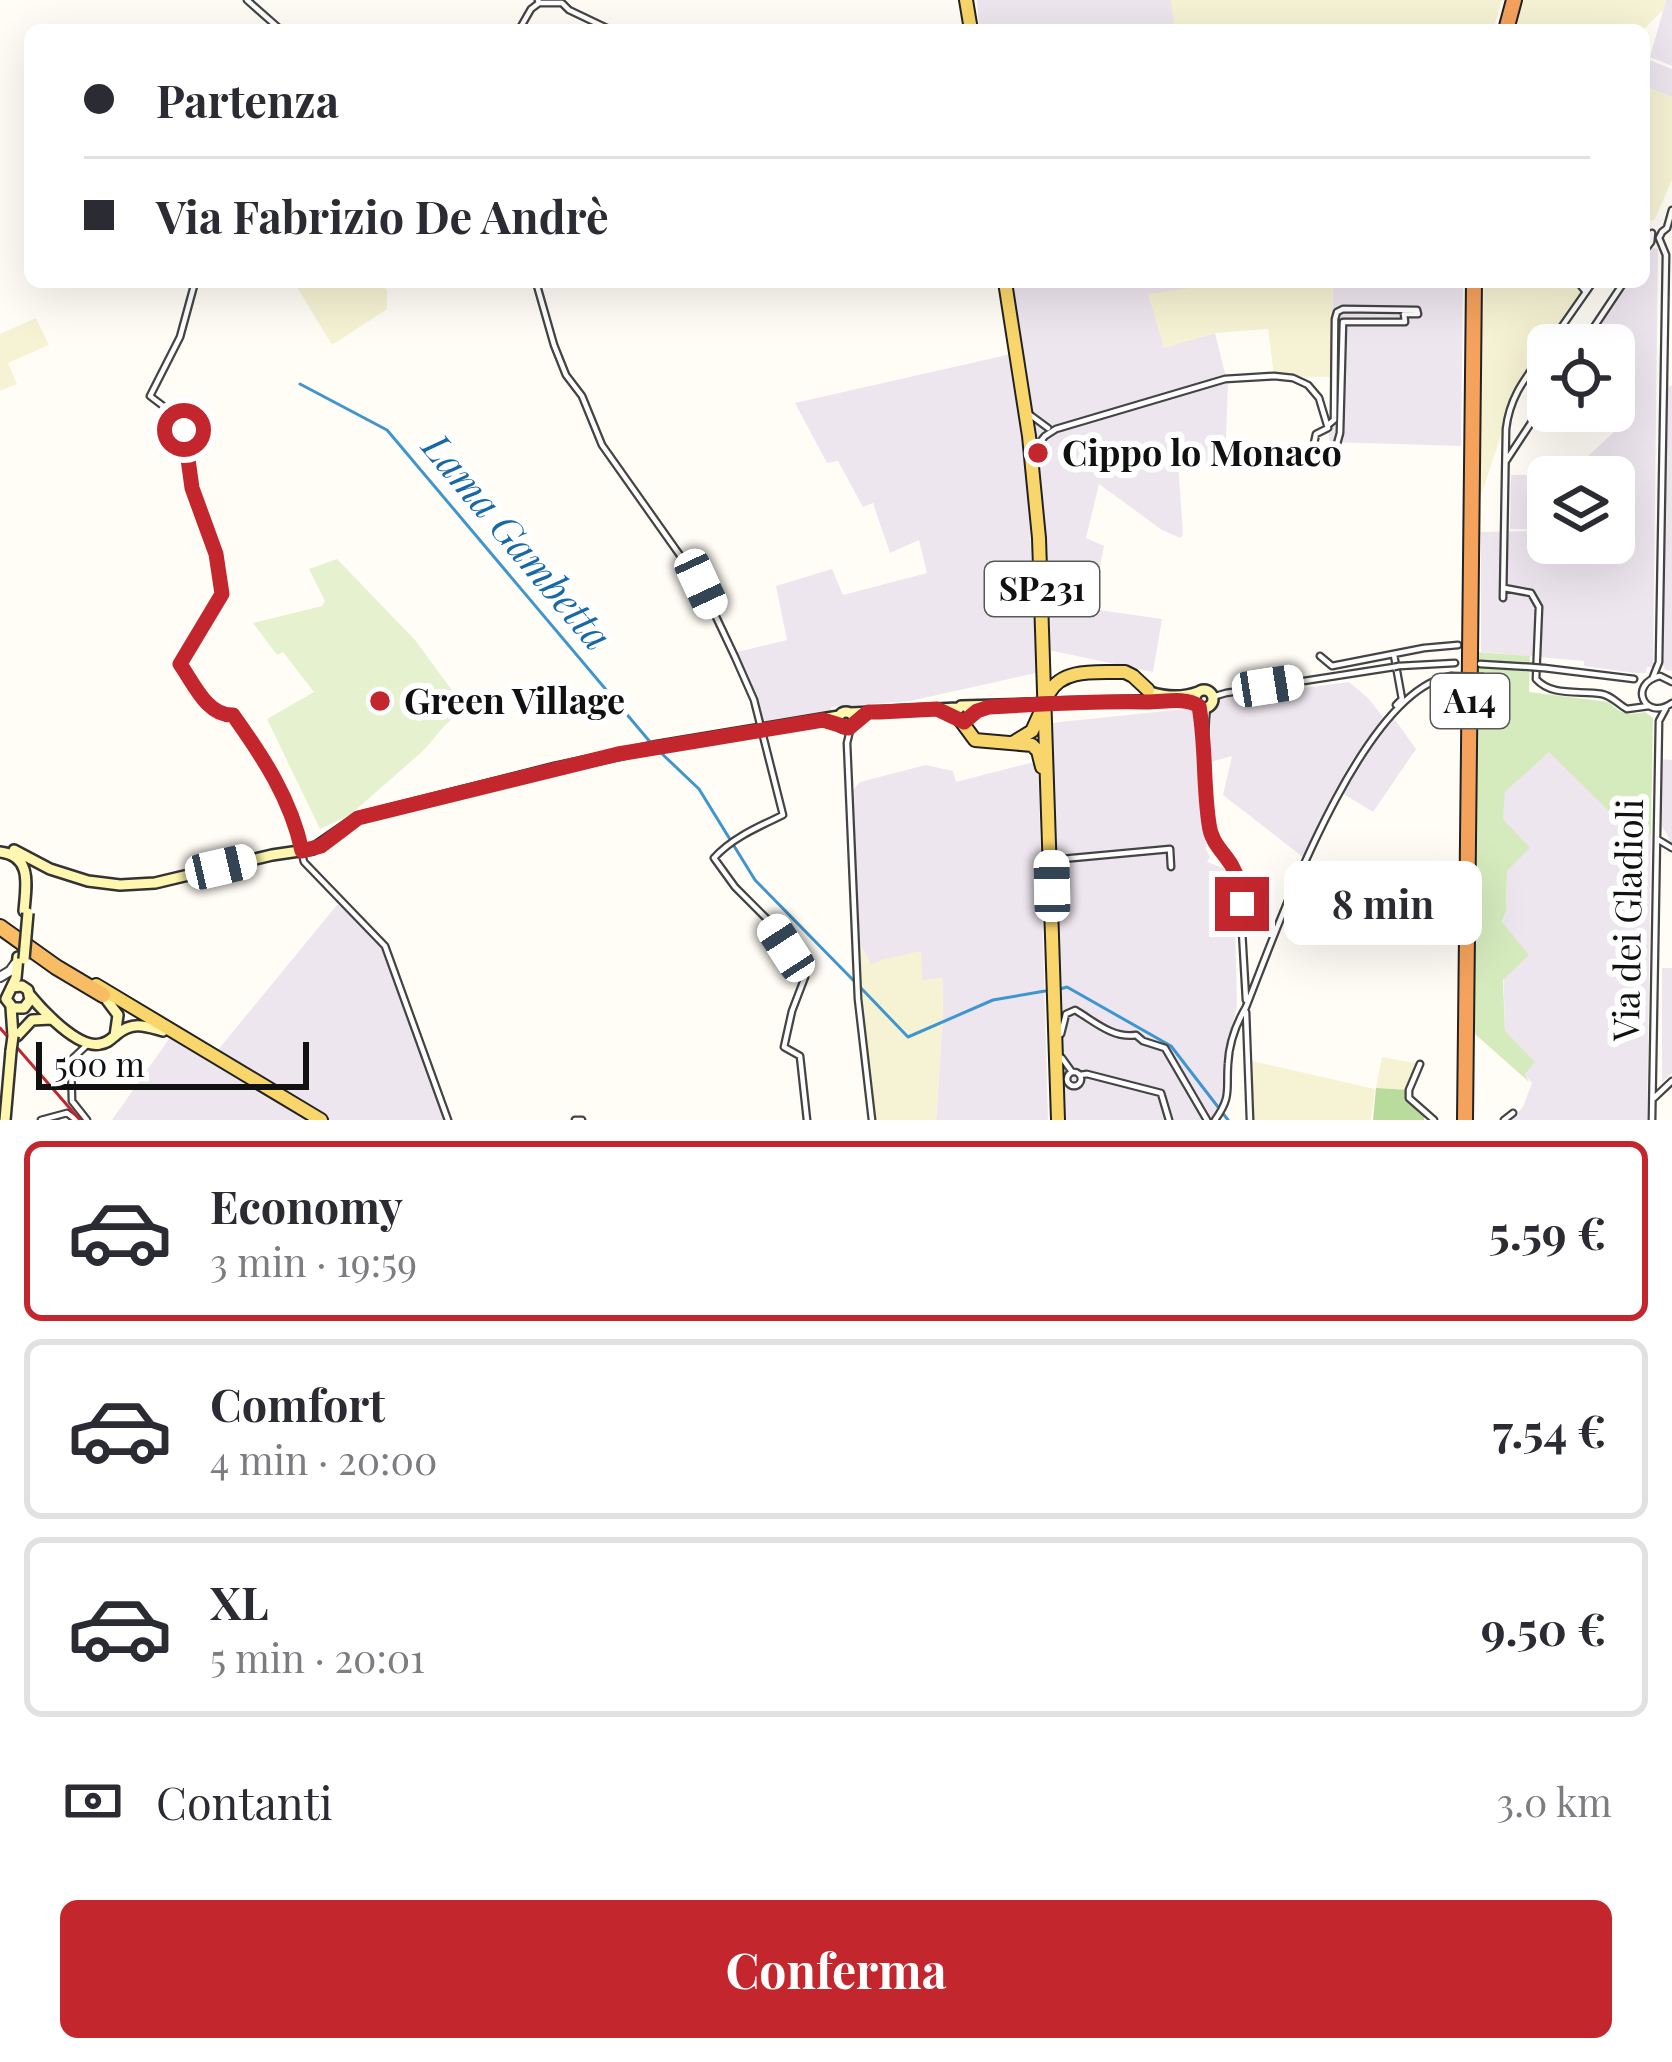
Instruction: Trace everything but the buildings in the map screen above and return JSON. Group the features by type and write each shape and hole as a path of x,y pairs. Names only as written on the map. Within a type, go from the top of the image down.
{"highway":[{"name":"A14","path":"1462,1120 1471,288"},
{"path":"0,924 103,995"}],"main road":[{"name":"SP231","path":"1006,288 1039,538 1057,1120"},
{"name":"SP231","path":"1032,461 1052,860 1057,1120"},
{"path":"1044,645 1052,667 1072,675"},
{"path":"1014,742 1032,731 1054,684 1072,675 1125,672 1142,693"},
{"path":"0,848 99,883 144,885 321,846 358,818 618,754 761,729 823,720 846,722 868,712 937,709 963,716 989,707 1122,700 1142,693 1202,701"},
{"path":"963,716 970,735 982,742 1032,745 1044,778"},
{"path":"0,848 23,867 26,912"},
{"path":"14,850 26,863 30,884"},
{"path":"7,1120 15,1036 11,998 30,884 34,869 50,869"},
{"path":"0,924 321,1120"},
{"path":"11,998 28,1004 21,958"},
{"path":"11,998 22,986 54,1019 88,1044 101,1044 140,1024 163,1031"},
{"path":"103,995 312,1120"},
{"path":"103,995 118,1015 115,1036"},
{"path":"11,998 54,1019"},
{"path":"15,1036 32,1020 54,1019"}],"street":[{"path":"247,0 274,24"},
{"path":"538,1 562,3 598,24"},
{"path":"1635,707 1659,662 1668,258 1663,231"},
{"path":"192,288 180,337 150,396 188,424 184,430 192,488 216,554 222,594 180,664 214,712 233,715 265,761 295,819 304,862 385,946 448,1120"},
{"path":"538,288 566,375 582,396 602,445 701,584 754,700 783,815 754,828 713,858 767,919 806,977 784,1047 800,1056 807,1120"},
{"path":"1583,288 1586,292"},
{"path":"1564,324 1589,288"},
{"path":"1596,324 1620,288"},
{"path":"1417,310 1418,314 1404,314 1405,322 1343,322 1338,443 1334,451 1319,455 1313,440 1328,425 1334,420 1337,312 1417,310"},
{"path":"1029,436 1225,379 1274,376 1308,385 1319,398 1328,425"},
{"path":"1503,598 1508,407 1527,379"},
{"path":"1025,407 1035,422 1050,431"},
{"path":"1506,460 1527,428"},
{"path":"1032,461 1050,431"},
{"path":"1504,588 1531,592 1536,598 1539,684 1548,690 1608,695 1628,709 1650,707"},
{"path":"1320,656 1332,666 1458,645"},
{"path":"1071,1072 1062,1059 1061,1033 1066,1013 1075,1010 1115,1035 1136,1035 1166,1049 1211,1120 1221,1111 1229,1096 1228,1064 1237,1023 1311,850 1352,766 1402,699 1394,655"},
{"path":"1659,662 1669,680"},
{"path":"1250,1120 1241,893 1239,879 1213,841 1209,826 1202,701 1226,693 1396,666 1455,663"},
{"path":"1480,664 1634,679"},
{"path":"1392,711 1435,681 1451,676 1484,677"},
{"path":"1653,677 1669,680"},
{"name":"Via dei Gladioli","path":"1642,694 1659,721"},
{"name":"Via dei Gladioli","path":"1650,707 1670,705"},
{"name":"Via dei Gladioli","path":"1652,1120 1659,721 1670,705"},
{"path":"846,722 858,999 872,1120"},
{"path":"1657,839 1672,848"},
{"path":"1052,860 1170,849 1172,867"},
{"path":"0,977 21,958"},
{"path":"87,1120 72,1100 71,1060 88,1044"},
{"path":"1056,1044 1061,1065 1071,1072 1161,1093 1169,1120"},
{"path":"1420,1064 1409,1098 1434,1120"},
{"path":"1070,1085 1071,1072"},
{"path":"1057,1120 1062,1092 1077,1085 1080,1076"},
{"path":"1652,1100 1672,1081"},
{"path":"41,1120 67,1113 76,1120"},
{"path":"1504,1120 1513,1113"}],"shaded area":[{"path":"977,0 1172,0 1176,24 979,24"},
{"path":"1171,0 1502,0 1495,24 1174,24"},
{"path":"1522,0 1666,0 1649,24 1515,24"},
{"path":"1666,0 1672,0 1672,66 1650,57"},
{"path":"1650,60 1672,69 1672,97 1650,88"},
{"path":"1650,88 1672,97 1672,180 1650,221"},
{"path":"1650,247 1658,249 1653,667 1647,667 1646,673 1584,666 1584,661 1481,652 1481,532 1527,531 1527,564 1635,564 1635,456 1588,456 1614,432 1635,432 1635,324 1599,324 1623,288 1650,288"},
{"path":"298,288 385,288 387,309 332,345"},
{"path":"1012,288 1191,288 1163,347 1215,333 1228,385 1225,464 1212,467 1177,445 1180,538 1099,484 1086,538 1104,546 1092,609 1162,619 1153,672 1048,650"},
{"path":"1190,288 1333,288 1331,377 1274,376 1268,329 1215,333 1164,348 1148,294"},
{"path":"1333,288 1463,288 1461,446 1329,442"},
{"path":"1484,288 1589,288 1564,324 1527,324 1527,378 1513,398 1479,502"},
{"path":"36,318 49,345 8,363 17,384 0,391 0,334"},
{"path":"1011,354 1029,505 1036,673 910,701 831,707 831,713 815,718 763,723 737,652 787,640 776,586 832,569 843,595 927,573 919,540 890,553 873,503 863,507 838,461 827,463 795,403"},
{"path":"1672,385 1672,671 1663,665 1666,388"},
{"path":"1511,475 1527,475 1527,529 1510,529"},
{"path":"1349,682 1384,718 1351,762 1304,858 1223,795 1232,756 1211,762 1211,711 1220,699"},
{"path":"1195,708 1201,730 1207,862 1225,869 1234,879 1237,1006 1225,1056 1223,1105 1211,1120 1062,1120 1050,723"},
{"path":"1393,717 1416,749 1373,812 1342,793"},
{"path":"1549,751 1632,834 1651,834 1647,1120 1510,1120 1523,1107 1532,1083 1505,1031 1502,923 1507,871 1501,810 1505,792"},
{"path":"1661,759 1672,760 1672,844 1660,815"},
{"path":"1038,761 1048,1120 936,1120 942,978 921,981 871,965 860,943 852,791 860,782 926,765 953,771 956,782"},
{"path":"344,904 385,946 448,1120 328,1120 217,1051 337,905"},
{"path":"860,943 871,965 921,951 922,980 942,978 936,1120 875,1120"},
{"path":"1662,968 1672,968 1672,1073 1662,1082"},
{"path":"171,1036 211,1063 311,1120 112,1120"},
{"path":"1382,1057 1420,1064 1409,1090 1376,1088"},
{"path":"1248,1060 1375,1089 1371,1120 1250,1120"}],"green space":[{"name":"Green Village","path":"337,559 415,640 465,708 350,815 320,829 267,719 314,692 253,623 322,606 325,601 309,569"},
{"path":"1475,652 1530,656 1529,692 1609,702 1621,712 1645,712 1653,718 1651,834 1632,834 1549,752 1505,792 1503,819 1530,848 1507,871 1502,922 1529,955 1503,980 1505,1031 1535,1062 1525,1074 1529,1082 1475,1034"},
{"path":"1376,1088 1409,1090 1408,1095 1425,1112 1424,1120 1373,1120"}],"waterway":[{"name":"Lama Gambetta","path":"300,384 387,430 651,743"},
{"name":"Lama Gambetta","path":"658,750 699,789 755,880 855,982"},
{"name":"Lama Gambetta","path":"1060,989 1067,987 1171,1046 1228,1120"},
{"name":"Lama Gambetta","path":"861,988 908,1037 993,1000 1045,991"}],"railway":[{"path":"0,1028 80,1120"}],"place":[{"name":"Cippo lo Monaco","path":"1038,453"},
{"name":"Green Village","path":"380,701"}],"route":[{"path":"184,430 192,488 216,554 222,594 180,664 214,712 233,715 265,761 295,819 302,851 321,846 358,818 654,747 823,720 849,728 868,712 937,709 964,722 989,707 1184,700 1199,706 1209,826 1213,841 1239,879 1242,904"}]}
